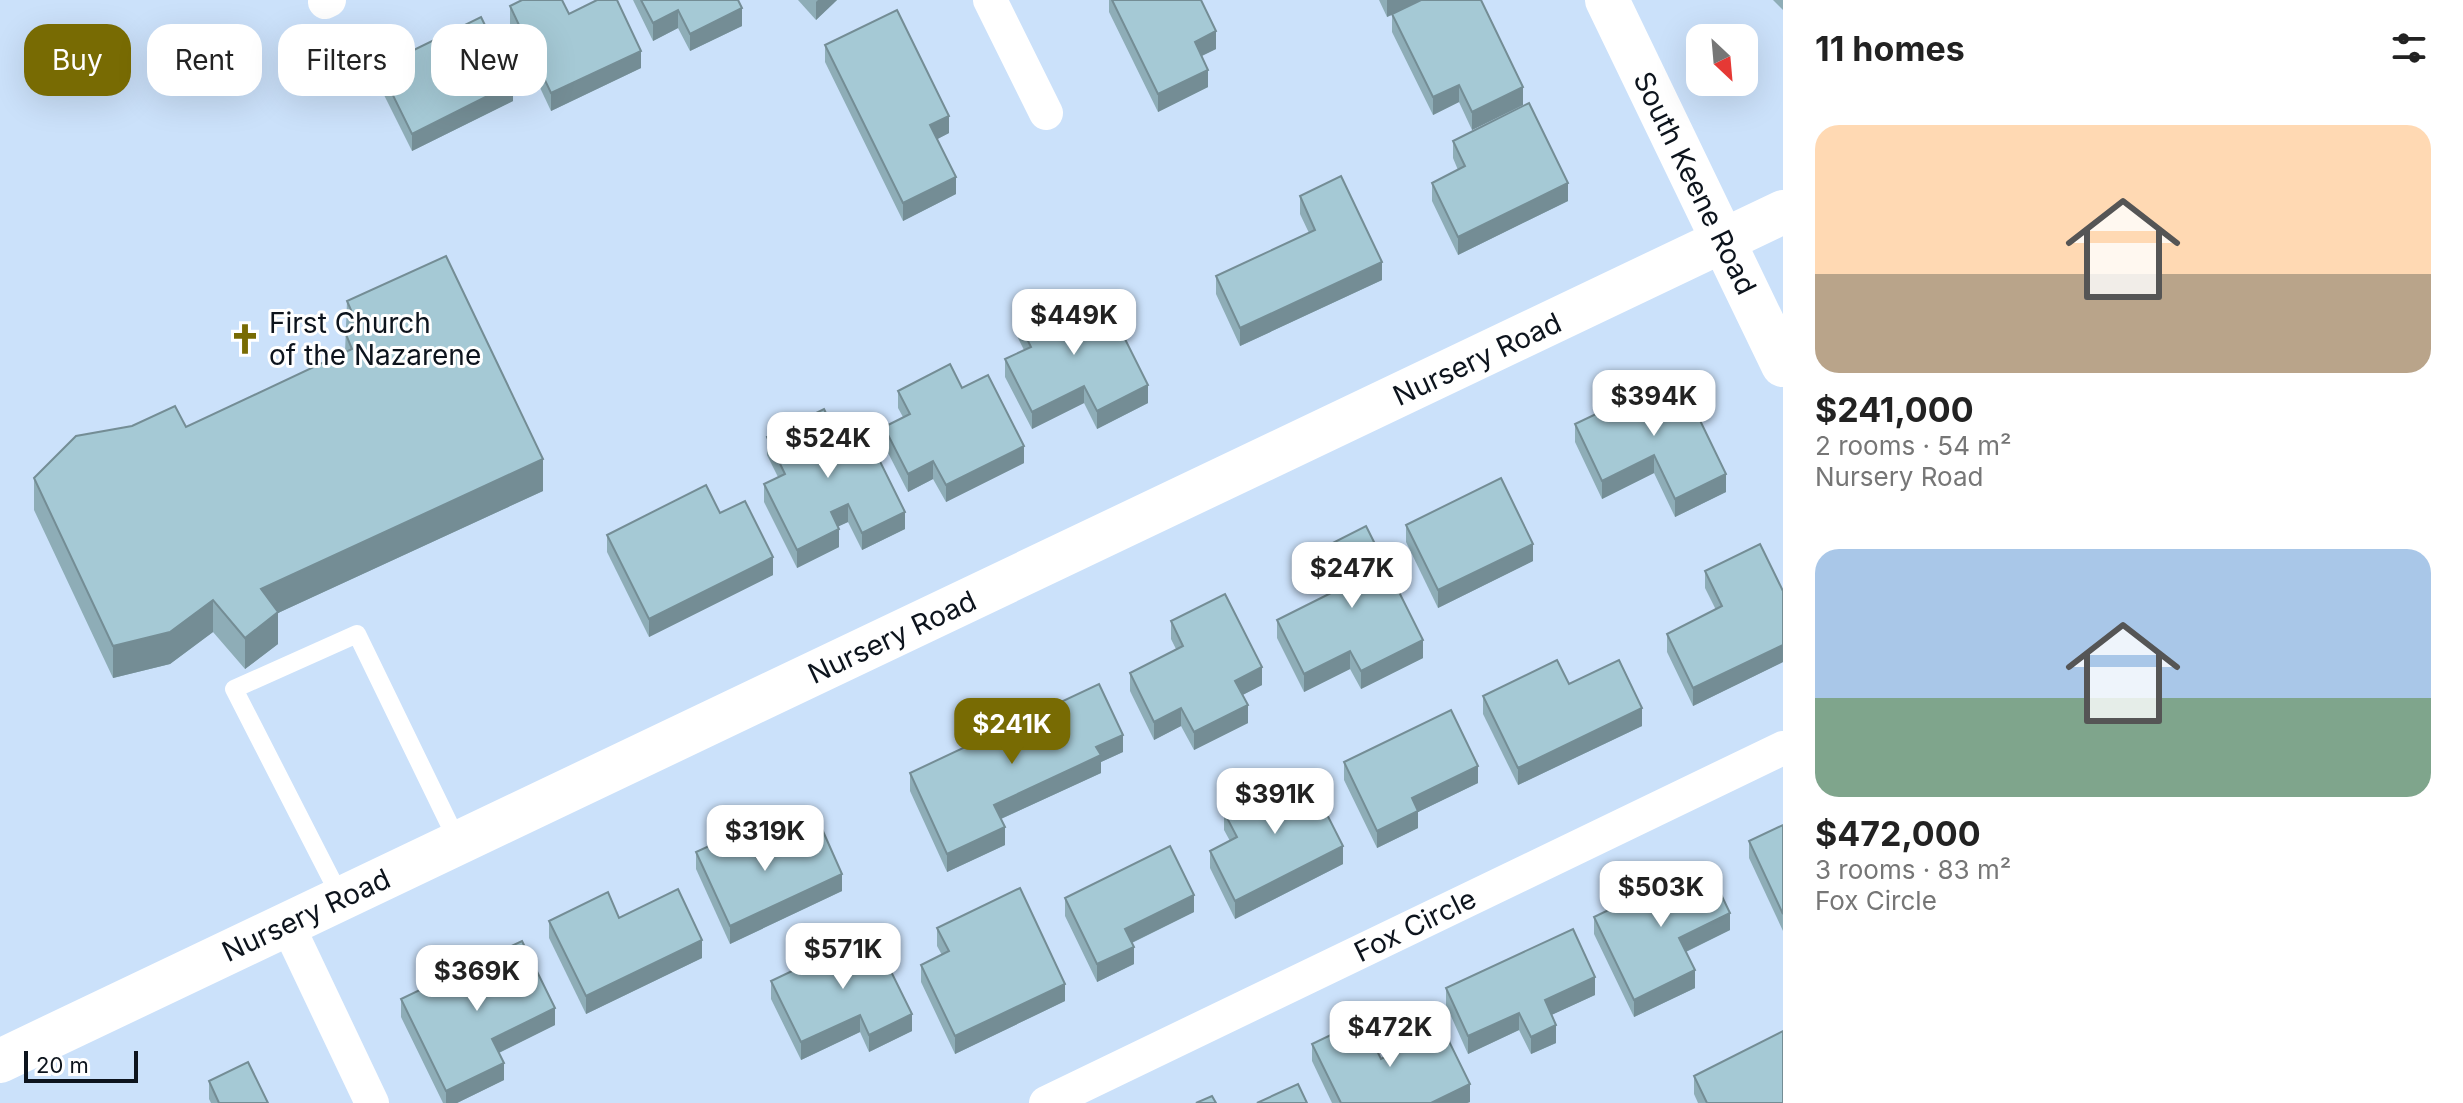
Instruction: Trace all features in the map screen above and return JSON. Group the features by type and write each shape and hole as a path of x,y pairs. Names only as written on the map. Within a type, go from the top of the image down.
{"street":[{"path":"990,0 1046,113"},
{"name":"South Keene Road","path":"1607,0 1783,365"},
{"name":"Nursery Road","path":"0,1061 1783,212"},
{"name":"Fox Circle","path":"1046,1103 1783,748"},
{"path":"287,924 372,1103"}],"lane":[{"path":"341,898 234,689 357,634 458,842"}],"building":[{"path":"522,0 562,0 569,14 597,0 617,0 641,51 551,93 547,85 547,24 518,24 510,6"},
{"path":"641,0 738,0 742,8 690,34 678,10 653,23"},
{"path":"1112,0 1201,0 1216,31 1195,42 1208,70 1158,94"},
{"path":"1421,0 1481,0 1523,87 1472,112 1459,85 1433,97 1392,14"},
{"path":"897,10 949,116 930,125 956,177 903,203 825,45"},
{"path":"481,17 484,24 467,24"},
{"path":"431,42 431,96 487,96 412,134 393,96 415,96 415,49"},
{"path":"1529,103 1568,183 1458,237 1432,183 1465,166 1453,141"},
{"path":"1341,176 1382,262 1240,328 1216,276 1315,230 1300,196"},
{"path":"446,256 543,459 261,589 278,612 245,638 213,600 170,632 113,646 34,478 76,436 132,426 175,406 186,427 352,349 345,332 358,326 347,301"},
{"path":"1070,294 1083,321 1109,307 1148,385 1097,411 1084,386 1032,412 1005,359 1031,347 1018,321"},
{"path":"950,364 962,388 988,375 1024,446 946,485 933,461 908,474 884,427 910,414 898,391"},
{"path":"1678,375 1726,474 1675,499 1654,455 1602,481 1575,424"},
{"path":"824,409 837,437 862,425 905,512 862,533 848,504 831,512 839,529 797,550 764,484 785,474 767,437"},
{"path":"1501,478 1533,544 1438,590 1406,525"},
{"path":"706,485 720,513 745,501 773,557 649,619 607,535"},
{"path":"1366,526 1423,640 1361,671 1350,651 1304,674 1277,620 1337,590 1317,551"},
{"path":"1760,544 1783,591 1783,645 1693,688 1667,634 1722,606 1705,571"},
{"path":"1225,594 1262,667 1235,681 1248,705 1194,732 1181,708 1154,722 1130,673 1183,646 1171,621"},
{"path":"1557,660 1569,684 1619,660 1642,708 1518,768 1483,696"},
{"path":"1099,684 1123,735 1096,747 1101,755 994,805 1005,827 947,854 910,773"},
{"path":"1451,710 1478,766 1412,798 1418,811 1377,831 1344,762"},
{"path":"1305,771 1343,846 1235,901 1210,851 1237,837 1224,812"},
{"path":"1783,825 1783,914 1749,841"},
{"path":"822,829 842,874 730,926 696,852 744,830 757,858"},
{"path":"1170,846 1194,895 1125,929 1134,947 1097,964 1065,898"},
{"path":"1706,863 1730,913 1679,938 1695,970 1634,1000 1594,917"},
{"path":"1020,888 1065,984 955,1036 921,965 949,951 937,928"},
{"path":"678,889 702,940 586,996 549,921 608,892 619,918"},
{"path":"1573,929 1595,977 1545,1000 1556,1025 1531,1037 1519,1013 1468,1036 1446,988"},
{"path":"872,933 912,1014 869,1035 860,1015 801,1042 771,981"},
{"path":"522,941 555,1008 492,1039 504,1063 446,1091 401,999"},
{"path":"1362,1020 1381,1059 1443,1029 1470,1084 1431,1103 1341,1103 1312,1044"},
{"path":"1783,1031 1783,1103 1707,1103 1694,1076"},
{"path":"248,1062 268,1103 219,1103 209,1081"},
{"path":"1298,1084 1307,1103 1257,1103"},
{"path":"1212,1096 1216,1103 1196,1103"}],"place":[{"name":"First Church of the Nazarene","path":"245,339"}]}
